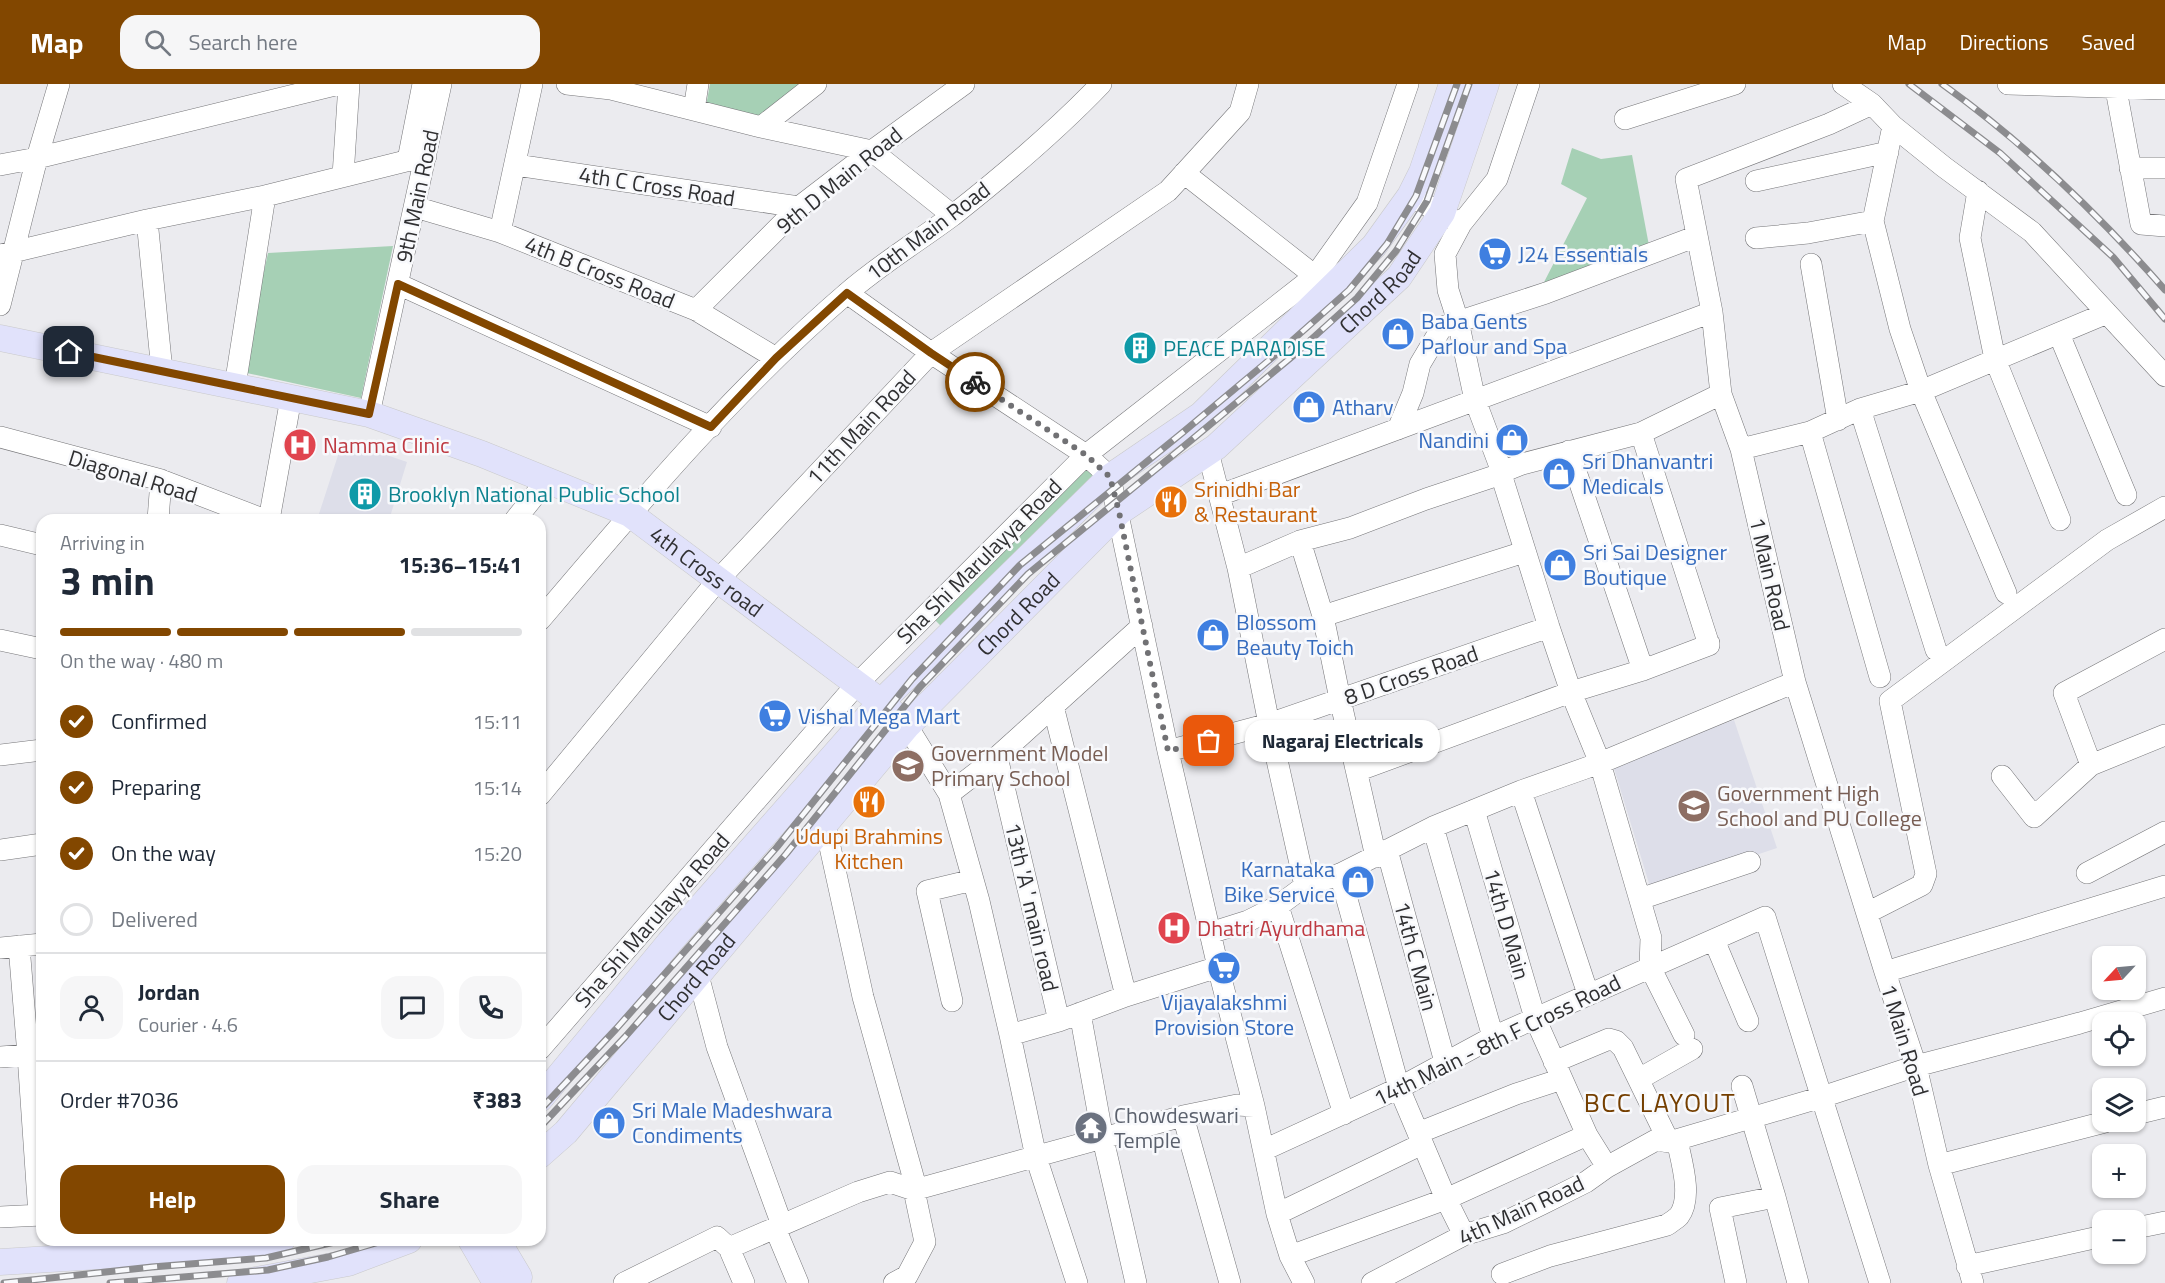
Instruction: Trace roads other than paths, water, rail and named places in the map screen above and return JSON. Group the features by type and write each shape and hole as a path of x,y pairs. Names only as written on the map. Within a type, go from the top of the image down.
{"main road":[{"name":"Chord Road","path":"546,1092 669,943 881,702 1110,477 1201,414 1374,246 1410,196 1422,172 1452,84"},
{"name":"Chord Road","path":"546,1150 566,1132 907,726 1119,512 1216,447 1399,278 1452,219 1485,87"},
{"path":"0,338 369,414"},
{"name":"4th Cross road","path":"369,414 482,454 630,514 881,702 907,726"},
{"path":"0,1262 255,1246"},
{"path":"240,1283 348,1263 393,1246"},
{"path":"474,1246 496,1283"},
{"path":"501,1246 519,1277 517,1283"}],"street":[{"path":"0,304 6,254 59,84"},
{"path":"0,165 339,84"},
{"path":"343,176 349,84"},
{"path":"6,254 147,220 265,196 417,158 423,84"},
{"name":"9th Main Road","path":"369,414 414,207 417,158 441,84"},
{"path":"500,232 532,84"},
{"path":"567,84 611,86 761,127 872,151 952,215"},
{"path":"693,110 698,84"},
{"path":"761,127 816,84"},
{"name":"9th D Main Road","path":"696,310 799,207 964,84"},
{"name":"10th Main Road","path":"546,613 630,514 776,358 847,293 952,215 1059,127 1101,84"},
{"name":"11th Main Road","path":"546,788 718,580 931,353 1168,191 1240,112 1248,84"},
{"name":"Sha Shi Marulayya Road","path":"546,1042 857,684 1086,455 1315,276 1367,203 1408,84"},
{"path":"1529,84 1497,179 1452,219 1445,254 1448,290 1458,321 1475,400 1502,473 1524,552 1571,692 1600,763 1651,938 1650,967 1688,1042 1639,1079"},
{"path":"1625,119 1735,84"},
{"path":"1843,84 1872,104 1893,126 2032,232 2165,376"},
{"path":"2008,84 2165,89"},
{"path":"2115,86 2141,224 2165,226"},
{"name":"1 Main Road","path":"1872,104 1686,179 1712,312 1721,394 1741,449 1795,682 1916,1066 1939,1165 1970,1275"},
{"path":"1893,126 1873,221 1900,328 1921,391 2006,593"},
{"path":"1756,181 1888,152"},
{"name":"4th C Cross Road","path":"516,165 799,207"},
{"path":"2130,168 2165,168"},
{"path":"1184,173 1315,276"},
{"path":"1978,192 1970,238 1995,359 2060,520"},
{"path":"235,386 265,196"},
{"path":"1410,196 1452,219"},
{"name":"4th B Cross Road","path":"414,207 500,232 696,310 776,358"},
{"path":"147,220 162,371"},
{"path":"1756,238 1808,233 1873,221"},
{"path":"1398,429 1413,393 1420,364 1442,327 1546,293 1697,236"},
{"path":"1811,264 1838,420"},
{"path":"398,284 711,427"},
{"path":"847,293 931,353 1086,455 1110,477 1168,751 1218,968 1254,1106 1277,1214 1290,1256 1304,1283"},
{"path":"1220,495 1712,312"},
{"path":"1741,449 1810,432 1860,409 1921,391 2107,313"},
{"path":"2059,334 2126,495"},
{"path":"1238,568 1300,542 1350,528 1522,464 1641,433 1721,394"},
{"path":"268,514 291,398"},
{"path":"1860,409 1936,650"},
{"path":"1810,432 1880,677"},
{"path":"1357,771 1571,692 1643,670 1709,644 1641,433"},
{"name":"Diagonal Road","path":"0,437 161,480 251,514"},
{"path":"1569,451 1643,670"},
{"path":"1208,452 1238,568 1269,724 1305,886"},
{"path":"158,514 161,480"},
{"path":"520,514 547,480"},
{"path":"1866,913 1922,885 1926,874 1890,701 2107,540 2165,507"},
{"path":"0,535 36,543"},
{"name":"14th C Main","path":"1300,542 1323,616 1357,771 1445,1062"},
{"path":"1323,616 1524,552"},
{"path":"949,794 997,757 1142,626"},
{"name":"8 D Cross Road","path":"1168,751 1269,724 1549,627"},
{"path":"2091,765 2064,693 2165,639"},
{"path":"0,640 36,648"},
{"path":"1210,933 1248,921 1278,906 1305,886 1340,874 1433,827 1521,791 1600,763 1795,682"},
{"path":"1053,706 1126,996"},
{"path":"907,726 949,794 973,880 1036,1157 1077,1283"},
{"path":"2002,776 2034,817 2091,765 2165,735"},
{"path":"0,755 36,751"},
{"name":"13th 'A ' main road","path":"997,757 1059,1021"},
{"path":"1521,791 1588,994"},
{"name":"14th D Main","path":"1474,810 1535,1018 1587,1135 1607,1167"},
{"path":"825,824 863,997 914,1180 925,1242 907,1276 894,1283"},
{"path":"1433,827 1493,1037"},
{"path":"2086,873 2165,832"},
{"path":"0,850 36,845"},
{"path":"1640,898 1750,862"},
{"path":"1340,874 1399,1088 1446,1199 1464,1235"},
{"path":"952,1001 927,891 973,880"},
{"path":"1885,972 2165,886"},
{"path":"1278,906 1344,1114"},
{"name":"14th Main - 8th F Cross Road","path":"1264,1150 1399,1088 1493,1037 1765,917 1822,1097"},
{"path":"1714,940 1748,1021"},
{"path":"36,945 9,947 35,1055 36,1087"},
{"path":"1010,1035 1218,968"},
{"path":"698,975 717,1047 798,1283"},
{"name":"4th Main Road","path":"1372,1283 1464,1235 1513,1218 1586,1182 1607,1167 1656,1140 1673,1141 1822,1097 1916,1066 2165,998"},
{"path":"1080,1013 1103,1139 1136,1283"},
{"path":"1277,1214 1420,1139 1516,1094 1609,1039 1616,1041 1623,1048 1673,1141 1686,1177 1684,1201 1679,1215 1667,1225 1550,1256 1502,1274"},
{"path":"0,1057 35,1055"},
{"path":"1742,1086 1798,1283"},
{"path":"1822,1097 1880,1283"},
{"path":"729,1248 858,1192 890,1182 914,1190 1183,1116 1237,1105 1254,1106"},
{"path":"2146,1112 2165,1107"},
{"path":"1183,1116 1230,1283"},
{"path":"1939,1165 2092,1125"},
{"path":"1290,1256 1446,1199 1587,1135"},
{"path":"1736,1283 1720,1208 1775,1197"},
{"path":"0,1217 36,1215"},
{"path":"2146,1226 2165,1222"},
{"path":"624,1283 717,1237 729,1248 744,1283"},
{"path":"1970,1275 2092,1239"}],"railway":[{"path":"546,1104 616,1029 777,847 912,679 1020,565 1182,433 1349,290 1387,244 1416,196 1457,84"},
{"path":"546,1121 625,1037 786,854 920,687 1028,574 1294,355 1357,298 1396,251 1427,201 1469,84"},
{"path":"1909,84 2000,153 2113,257 2165,319"},
{"path":"1942,84 2031,155 2087,207 2165,290"},
{"path":"4,1283 152,1267 266,1258 317,1246"},
{"path":"110,1283 268,1270 366,1246"}],"place":[{"name":"J24 Essentials","path":"1495,254"},
{"name":"Baba Gents Parlour and Spa","path":"1398,334"},
{"name":"PEACE PARADISE","path":"1140,348"},
{"name":"Atharv","path":"1309,407"},
{"name":"Nandini","path":"1512,440"},
{"name":"Namma Clinic","path":"300,445"},
{"name":"Sri Dhanvantri Medicals","path":"1559,474"},
{"name":"Brooklyn National Public School","path":"365,494"},
{"name":"Srinidhi Bar & Restaurant","path":"1171,502"},
{"name":"Sri Sai Designer Boutique","path":"1560,565"},
{"name":"Blossom Beauty Toich","path":"1213,635"},
{"name":"Vishal Mega Mart","path":"775,716"},
{"name":"Nagaraj Electricals","path":"1209,741"},
{"name":"Government Model Primary School","path":"908,766"},
{"name":"Udupi Brahmins Kitchen","path":"869,802"},
{"name":"Government High School and PU College","path":"1694,806"},
{"name":"Karnataka Bike Service","path":"1358,882"},
{"name":"Dhatri Ayurdhama","path":"1174,928"},
{"name":"Vijayalakshmi Provision Store","path":"1224,968"},
{"name":"Sri Male Madeshwara Condiments","path":"609,1123"},
{"name":"Chowdeswari Temple","path":"1091,1128"}],"district":[{"name":"BCC LAYOUT","path":"1660,1103"}]}
